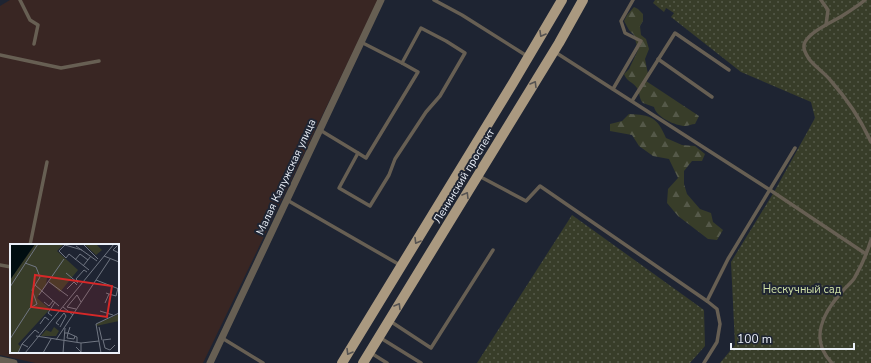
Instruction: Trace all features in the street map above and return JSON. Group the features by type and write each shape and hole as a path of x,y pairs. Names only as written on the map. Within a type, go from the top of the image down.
{"main road":[{"name":"Ленинский проспект","path":"342,363 562,0"},
{"name":"Ленинский проспект","path":"363,363 554,51 583,0"}],"street":[{"name":"Малая Калужская улица","path":"210,363 381,0"},
{"path":"0,360 14,363"}],"lane":[{"path":"20,0 30,20 38,25 34,44"},
{"path":"434,0 462,15 528,57"},
{"path":"613,89 641,41 624,33 621,21 633,0"},
{"path":"821,0 828,10 826,25"},
{"path":"865,0 810,36 804,43 805,52 811,62 825,73 838,88 864,127 871,142"},
{"path":"358,153 338,188 370,206 389,175 395,159 426,112 440,96 465,54 446,41 421,28 402,63"},
{"path":"632,101 675,33 729,70"},
{"path":"320,130 366,158 418,72 361,42"},
{"path":"554,51 770,190 866,254"},
{"path":"0,56 61,68 99,61"},
{"path":"658,59 712,97"},
{"path":"707,301 728,259 796,148"},
{"path":"30,244 47,162"},
{"path":"478,175 526,201 540,186 717,309 720,324 717,342 704,363"},
{"path":"287,200 401,266"},
{"path":"832,363 820,344 820,327 828,308 855,278 871,240"},
{"path":"389,321 431,348 493,250"},
{"path":"0,265 10,267"},
{"path":"379,337 421,363"},
{"path":"222,338 263,363"},
{"path":"370,352 387,363"}],"shaded area":[{"path":"10,0 378,0 203,363 35,363 0,355 0,6"}],"green space":[{"name":"Нескучный сад","path":"655,0 871,0 871,363 720,363 735,345 731,262 774,192 815,118 811,102 741,72 671,17 674,13 666,8 664,12 653,3"},
{"path":"634,7 643,14 643,21 640,26 641,35 646,39 649,49 645,59 648,74 646,81 699,116 695,124 681,126 662,117 658,114 654,107 643,103 637,88 625,76 624,74 629,69 638,50 634,35 624,21"},
{"path":"629,114 643,115 652,118 660,126 666,138 682,145 695,146 705,154 702,161 692,161 684,171 684,184 687,194 700,209 711,213 713,222 723,230 717,240 708,239 678,216 667,203 668,189 678,178 669,159 653,156 639,146 632,135 610,131 610,124 622,121"},
{"path":"572,215 704,310 705,346 690,363 477,363"}]}
